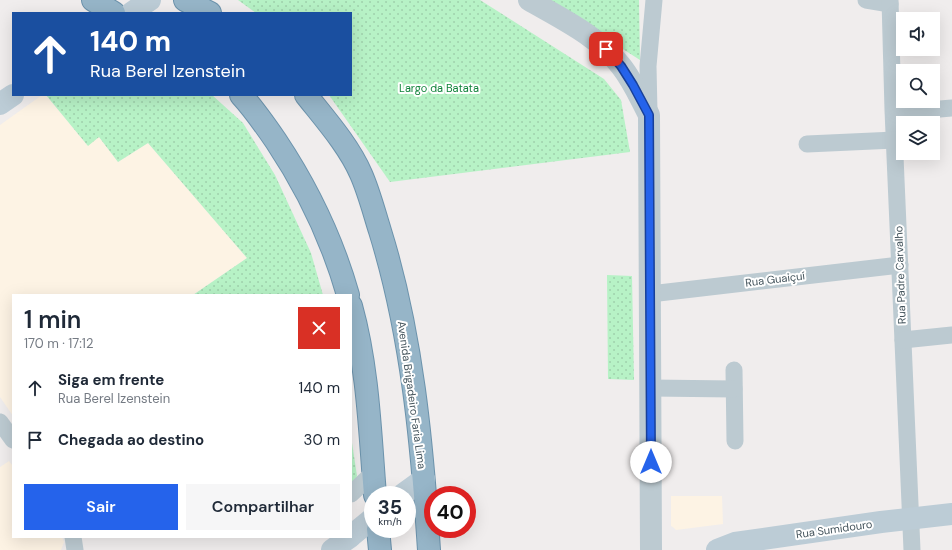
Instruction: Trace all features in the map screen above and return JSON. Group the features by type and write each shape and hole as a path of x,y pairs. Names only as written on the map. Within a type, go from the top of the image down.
{"highway":[{"path":"93,0 112,12"},
{"path":"185,0 208,12"},
{"path":"242,96 255,110 290,162 318,214 332,246 348,294"},
{"name":"Avenida Brigadeiro Faria Lima","path":"307,96 340,139 361,174 389,259 408,349 424,479 428,550"},
{"path":"352,309 357,326 366,385 374,486"},
{"path":"379,538 380,550"}],"main road":[{"path":"133,12 150,0"},
{"path":"0,104 12,96"},
{"path":"414,486 424,479"},
{"name":"Rua Sumidouro","path":"717,550 734,543 911,518 952,514"},
{"path":"352,535 364,525"},
{"path":"332,550 349,538"}],"street":[{"path":"529,0 586,33 606,49 621,66 649,115"},
{"path":"651,550 648,66 654,0"},
{"path":"866,0 890,2"},
{"name":"Rua Padre Carvalho","path":"890,2 912,550"},
{"path":"894,113 952,108"},
{"path":"807,144 895,140"},
{"name":"Rua Guaiçuí","path":"650,294 900,265"},
{"path":"903,340 952,335"},
{"path":"734,370 735,441"},
{"path":"651,388 734,388"},
{"path":"0,422 8,441"},
{"path":"352,493 373,473"},
{"path":"74,538 75,550"}],"shaded area":[{"path":"41,96 47,96 87,145 99,137 118,162 148,143 247,258 194,294 12,294 12,415 0,397 0,125"},
{"path":"9,461 12,465 12,538 62,538 64,542 61,550 0,550 0,467"},
{"path":"671,496 722,496 723,524 676,530 671,526"}],"green space":[{"name":"Largo da Batata","path":"238,0 480,0 604,79 621,100 630,152 390,182 330,96 352,96 352,12 255,12"},
{"path":"546,0 639,0 640,60"},
{"path":"47,96 213,96 243,123 275,175 311,253 323,294 194,294 247,258 148,143 118,162 99,137 88,146"},
{"path":"607,275 632,276 634,380 608,379"},
{"path":"352,443 357,476 352,485"}],"route":[{"path":"606,49 621,66 649,115 651,462"}]}
